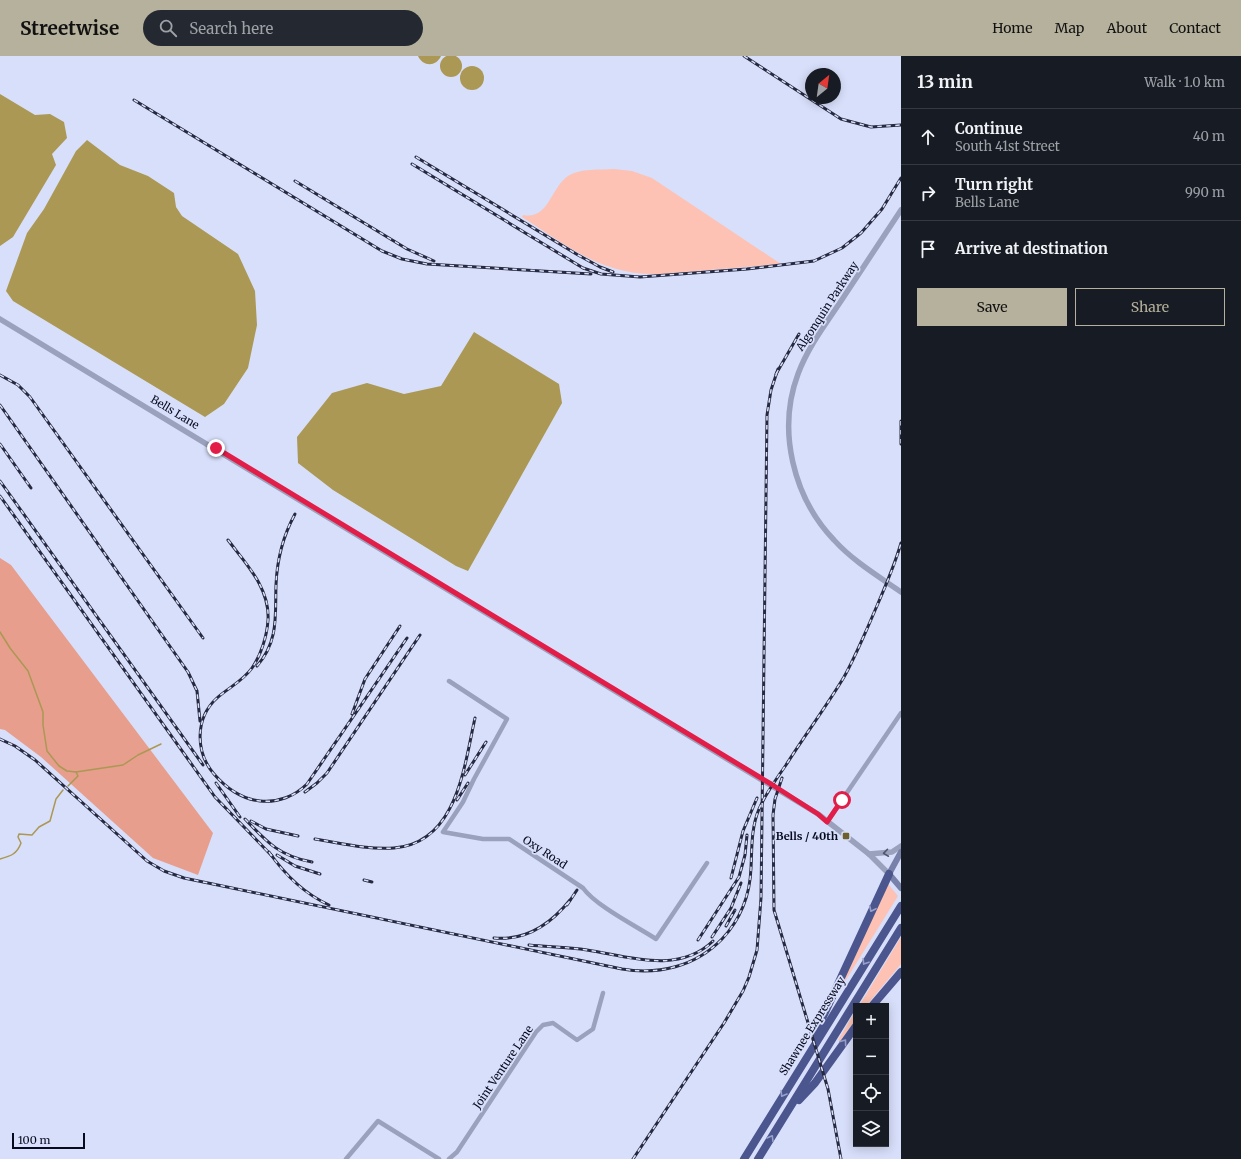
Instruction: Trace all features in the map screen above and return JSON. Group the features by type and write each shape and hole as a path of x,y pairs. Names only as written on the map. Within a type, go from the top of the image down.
{"highway":[{"path":"803,1061 889,874"},
{"name":"Shawnee Expressway","path":"744,1159 803,1061 901,906"},
{"path":"758,1159 901,928"},
{"path":"875,1003 901,972"},
{"path":"783,1117 814,1083 853,1030"}],"main road":[{"path":"889,874 901,852"},
{"name":"Bells Lane","path":"889,874 901,888"}],"street":[{"name":"Algonquin Parkway","path":"901,210 807,353 794,387 789,425 790,453 799,485 822,527 856,560 901,592"},
{"name":"Bells Lane","path":"0,318 771,784 818,814 869,854 889,874"},
{"name":"Oxy Road","path":"449,681 507,719 463,802 443,832 483,839 509,839 583,888 593,898 656,939 707,863"},
{"path":"827,822 901,713"},
{"path":"869,854 892,852 901,846"},
{"name":"Joint Venture Lane","path":"449,1159 457,1152 536,1032 543,1025 553,1023 577,1040 593,1029 603,993"},
{"path":"346,1159 378,1121 439,1159"}],"shaded area":[{"path":"447,55 455,55 462,62 462,70 455,77 447,77 440,70 440,62"},
{"path":"418,56 441,56 439,60 433,64 426,64 420,60"},
{"path":"472,66 480,70 484,78 480,86 472,90 464,86 460,78 464,70"},
{"path":"0,94 35,115 50,114 64,122 67,138 52,154 56,165 13,237 0,246"},
{"path":"87,140 120,165 148,176 174,193 176,207 182,216 238,254 255,291 257,325 248,368 224,404 205,417 13,301 6,291 27,233 44,209 76,151"},
{"path":"614,169 632,171 652,178 781,264 660,274 620,270 586,257 522,217 523,215 539,213 549,202 562,181 573,173"},
{"path":"474,332 559,384 562,403 468,571 456,566 333,490 298,463 297,437 332,393 367,383 404,394 441,386"},
{"path":"0,558 11,565 213,833 198,875 153,858 41,757 5,730 0,729"},
{"path":"888,884 898,896 831,1004"},
{"path":"901,937 901,964 868,1003 861,1003"},
{"path":"853,1015 853,1023 840,1041 838,1040"}],"waterway":[{"path":"0,632 10,648 28,671 43,712 43,725 47,751 59,766 67,771 76,772 78,776 68,786"},
{"path":"76,772 123,765 138,755 161,744"},
{"path":"0,859 10,856 18,850 21,843 18,837 19,834 32,835 39,827 50,821 56,799 63,790"}],"railway":[{"path":"744,56 841,119 871,127 901,125"},
{"path":"134,100 382,251 402,259 427,264 591,274"},
{"path":"416,157 578,255 613,272"},
{"path":"412,164 583,268 601,274 640,277 747,269 814,261 842,248 861,233 882,209 901,178"},
{"path":"295,181 407,249 434,261"},
{"path":"776,374 799,334"},
{"path":"633,1159 724,1023 743,991 757,950 761,898 767,415 771,390 778,369"},
{"path":"0,375 18,385 30,397 203,638"},
{"path":"0,405 188,672 197,691 200,721"},
{"path":"901,421 901,444"},
{"path":"0,444 31,488"},
{"path":"0,481 203,765"},
{"path":"0,496 215,797 272,856"},
{"path":"257,666 264,657 272,637 275,617 279,557 284,539 295,514"},
{"path":"228,540 256,577 268,608 265,639 255,663 244,677 217,698 210,706 201,725 200,735 203,756 214,774 235,792 253,800 273,801 286,798 307,784 407,638"},
{"path":"0,739 15,746 35,760 147,861 164,871 184,878 622,969 636,971 662,970 688,962 711,949 722,939 734,924 743,906 749,888 753,831 759,809 771,786 848,670 887,583 901,543"},
{"path":"352,714 365,679 400,626"},
{"path":"305,792 327,773 420,635"},
{"path":"315,839 364,847 394,848 415,843 432,832 444,818 454,800 467,758 475,718"},
{"path":"465,775 486,742"},
{"path":"782,778 775,799 773,815 774,910 828,1089 841,1159"},
{"path":"216,783 240,817"},
{"path":"457,800 468,783"},
{"path":"731,878 743,831 757,798"},
{"path":"245,819 274,847 291,856 312,862"},
{"path":"251,821 266,829 298,836"},
{"path":"698,940 739,877 745,855 747,835"},
{"path":"269,852 295,883 311,895 329,905"},
{"path":"277,855 295,866 320,874"},
{"path":"364,880 372,882"},
{"path":"712,937 731,908 741,883"},
{"path":"567,905 577,890"},
{"path":"494,938 517,937 536,930 554,917 570,900"},
{"path":"726,926 735,910"},
{"path":"529,945 580,949 635,959 668,960 684,958 699,951 713,941"}],"place":[{"name":"Bells / 40th","path":"846,836"}],"route":[{"path":"216,448 771,784 818,814 827,822 842,800"}]}
